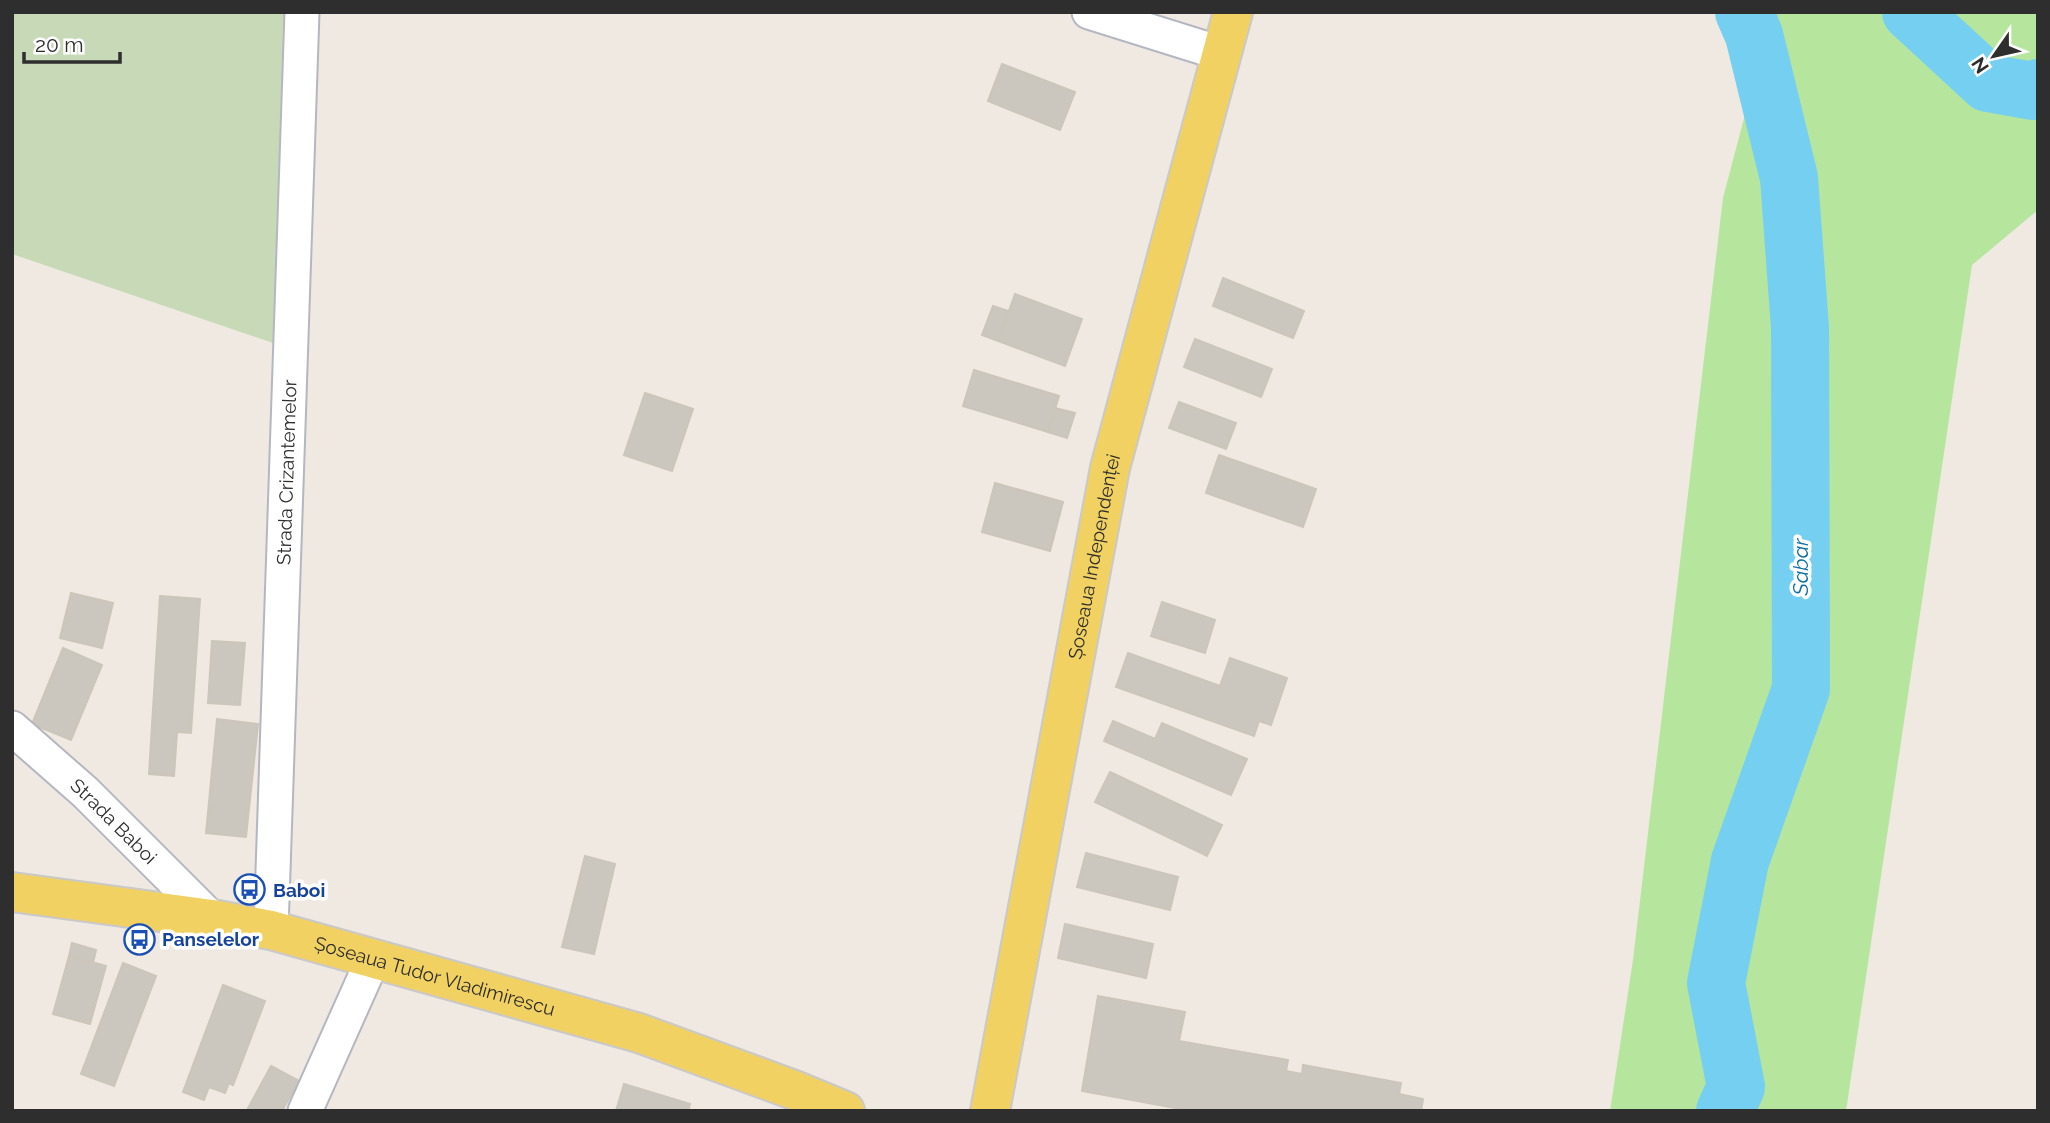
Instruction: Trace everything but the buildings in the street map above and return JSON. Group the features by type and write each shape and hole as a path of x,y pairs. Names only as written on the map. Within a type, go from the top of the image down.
{"main road":[{"name":"Șoseaua Independenței","path":"990,1111 1110,468 1233,12"},
{"name":"Șoseaua Tudor Vladimirescu","path":"12,892 212,919 271,930 639,1033 845,1111"}],"street":[{"name":"Strada Crizantemelor","path":"271,930 302,12"},
{"path":"1089,12 1220,53"},
{"name":"Strada Baboi","path":"12,728 85,792 212,919"},
{"path":"305,1111 373,959"}],"green space":[{"path":"12,12 287,12 276,344 12,254"},
{"path":"1772,12 2038,12 2038,210 1972,265 1846,1111 1610,1111 1633,960 1723,198"}],"waterway":[{"name":"Sabar","path":"1725,1111 1736,1087 1716,983 1740,861 1801,689 1800,328 1789,178 1754,35 1744,12"},
{"name":"Sabar","path":"1911,12 1988,83 2033,91 2038,88"}],"place":[{"name":"Baboi","path":"250,890"},
{"name":"Panselelor","path":"139,939"}]}
